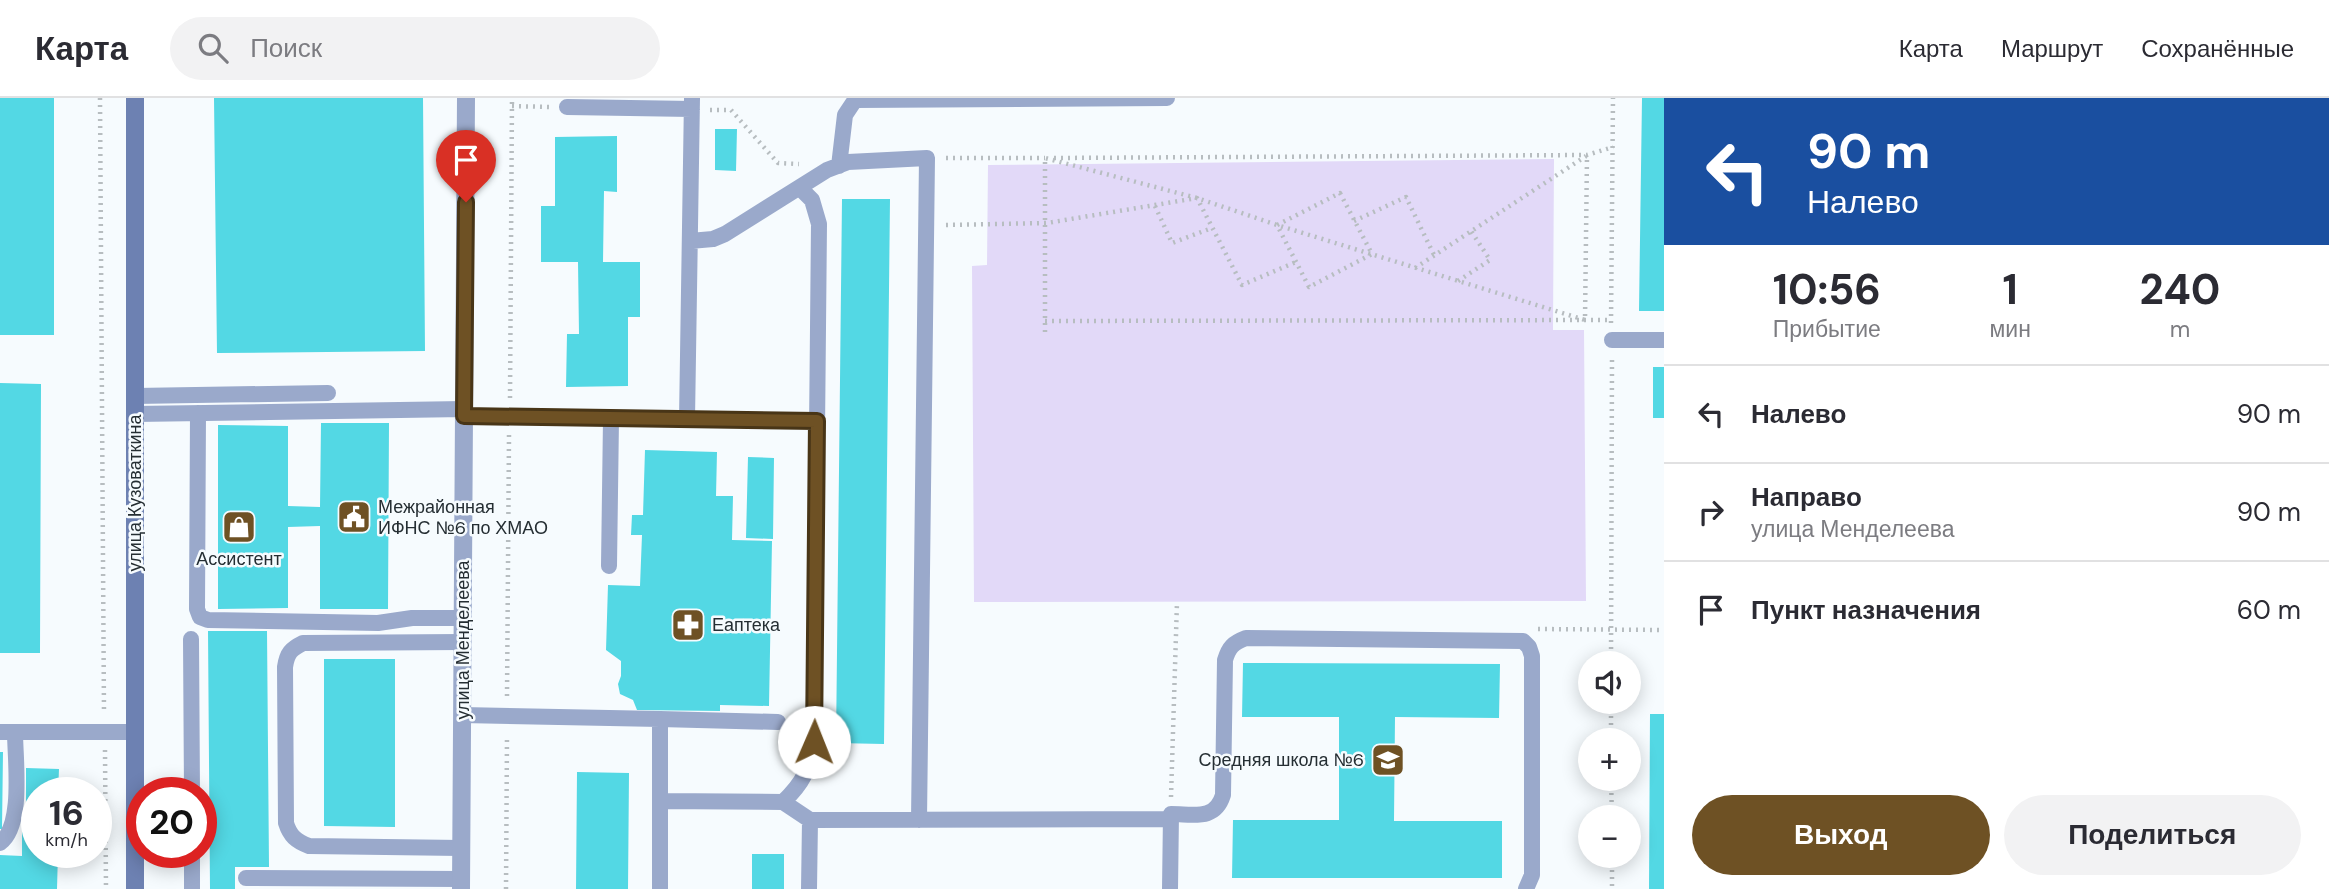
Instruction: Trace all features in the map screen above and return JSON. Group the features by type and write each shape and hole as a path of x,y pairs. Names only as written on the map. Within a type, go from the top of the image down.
{"main road":[{"name":"улица Кузоваткина","path":"135,98 135,889"}],"street":[{"name":"улица Менделеева","path":"461,884 466,98"}],"lane":[{"path":"839,166 845,116 855,99 1167,98"},
{"path":"567,107 692,104 687,419"},
{"path":"690,241 713,239 725,234 827,170 848,162 927,158 919,820"},
{"path":"783,802 799,787 808,769 814,742 819,224 812,200 800,188"},
{"path":"1612,340 1664,340"},
{"path":"135,405 328,393"},
{"path":"135,405 198,413 464,412 509,417 817,421"},
{"path":"198,413 197,610 200,617 208,620 378,622 412,618 463,618"},
{"path":"609,566 611,419"},
{"path":"660,802 783,802 810,820 1171,817 1212,813 1219,807 1223,795 1225,660 1234,642 1246,638 1523,641 1532,656 1532,875 1526,889"},
{"path":"191,639 192,777"},
{"path":"461,848 309,846 298,842 289,833 286,823 285,667 292,648 303,643 463,642"},
{"path":"462,715 778,722"},
{"path":"660,719 660,889"},
{"path":"0,843 8,836 16,809 8,732 135,732"},
{"path":"1170,889 1171,817"},
{"path":"810,820 810,889"},
{"path":"192,868 192,889"},
{"path":"246,878 461,884"}],"path":[{"path":"100,98 106,889"},
{"path":"506,889 512,98"},
{"path":"1611,651 1614,98"},
{"path":"692,104 731,110 778,163 802,164"},
{"path":"512,106 567,107"},
{"path":"1415,268 1587,155 1613,147"},
{"path":"927,158 1587,155"},
{"path":"1584,320 1587,155"},
{"path":"1045,158 1197,198 1584,320"},
{"path":"1045,158 1045,332"},
{"path":"1277,225 1340,193 1372,254"},
{"path":"1354,221 1406,197 1434,255"},
{"path":"927,225 1046,223 1197,198"},
{"path":"1197,198 1242,285 1296,261"},
{"path":"1155,206 1172,243 1212,228"},
{"path":"1277,225 1309,287 1372,254"},
{"path":"1458,282 1490,260 1471,231"},
{"path":"1045,321 1611,320"},
{"path":"1171,817 1177,602"},
{"path":"1537,629 1664,629"},
{"path":"1612,868 1612,889"}],"shaded area":[{"path":"1554,159 1553,330 1584,330 1586,601 974,602 972,266 987,265 988,165"}],"building":[{"path":"0,98 54,98 54,335 0,335"},
{"path":"214,98 423,98 425,351 217,353"},
{"path":"1642,98 1664,98 1664,311 1639,311"},
{"path":"715,129 737,129 736,171 715,170"},
{"path":"617,136 617,192 604,191 603,262 640,262 640,317 628,317 628,386 566,387 567,334 579,334 578,262 541,262 541,206 555,206 555,137"},
{"path":"842,199 890,199 884,744 836,743"},
{"path":"1653,367 1664,367 1664,418 1653,418"},
{"path":"0,383 41,384 40,653 0,653"},
{"path":"321,423 389,423 388,609 320,609 320,526 288,527 288,608 218,609 218,425 288,426 288,506 320,507"},
{"path":"645,450 717,452 716,496 733,496 732,540 772,541 769,706 720,705 720,711 637,710 633,700 620,694 618,684 621,661 606,650 608,585 640,586 642,535 631,535 632,515 643,515"},
{"path":"748,457 774,458 773,539 746,538"},
{"path":"208,631 267,631 269,867 235,867 235,889 210,889 210,868 217,868 217,777 209,777"},
{"path":"324,659 395,659 395,827 324,826"},
{"path":"1243,663 1500,664 1499,718 1395,717 1394,821 1502,821 1502,878 1232,878 1233,820 1339,820 1339,717 1242,717"},
{"path":"1650,714 1664,714 1664,889 1649,889"},
{"path":"0,752 3,752 2,829 0,829"},
{"path":"26,768 59,769 59,777 26,777"},
{"path":"577,772 629,773 628,889 576,889"},
{"path":"752,854 784,854 784,889 752,889"},
{"path":"0,855 21,856 21,868 58,868 57,889 0,889"}],"place":[{"name":"Межрайонная ИФНС №6 по ХМАО","path":"354,517"},
{"name":"Ассистент","path":"239,527"},
{"name":"Еаптека","path":"688,625"},
{"name":"Средняя школа №6","path":"1388,760"}],"route":[{"path":"466,202 464,416 817,421 814,742"}]}
